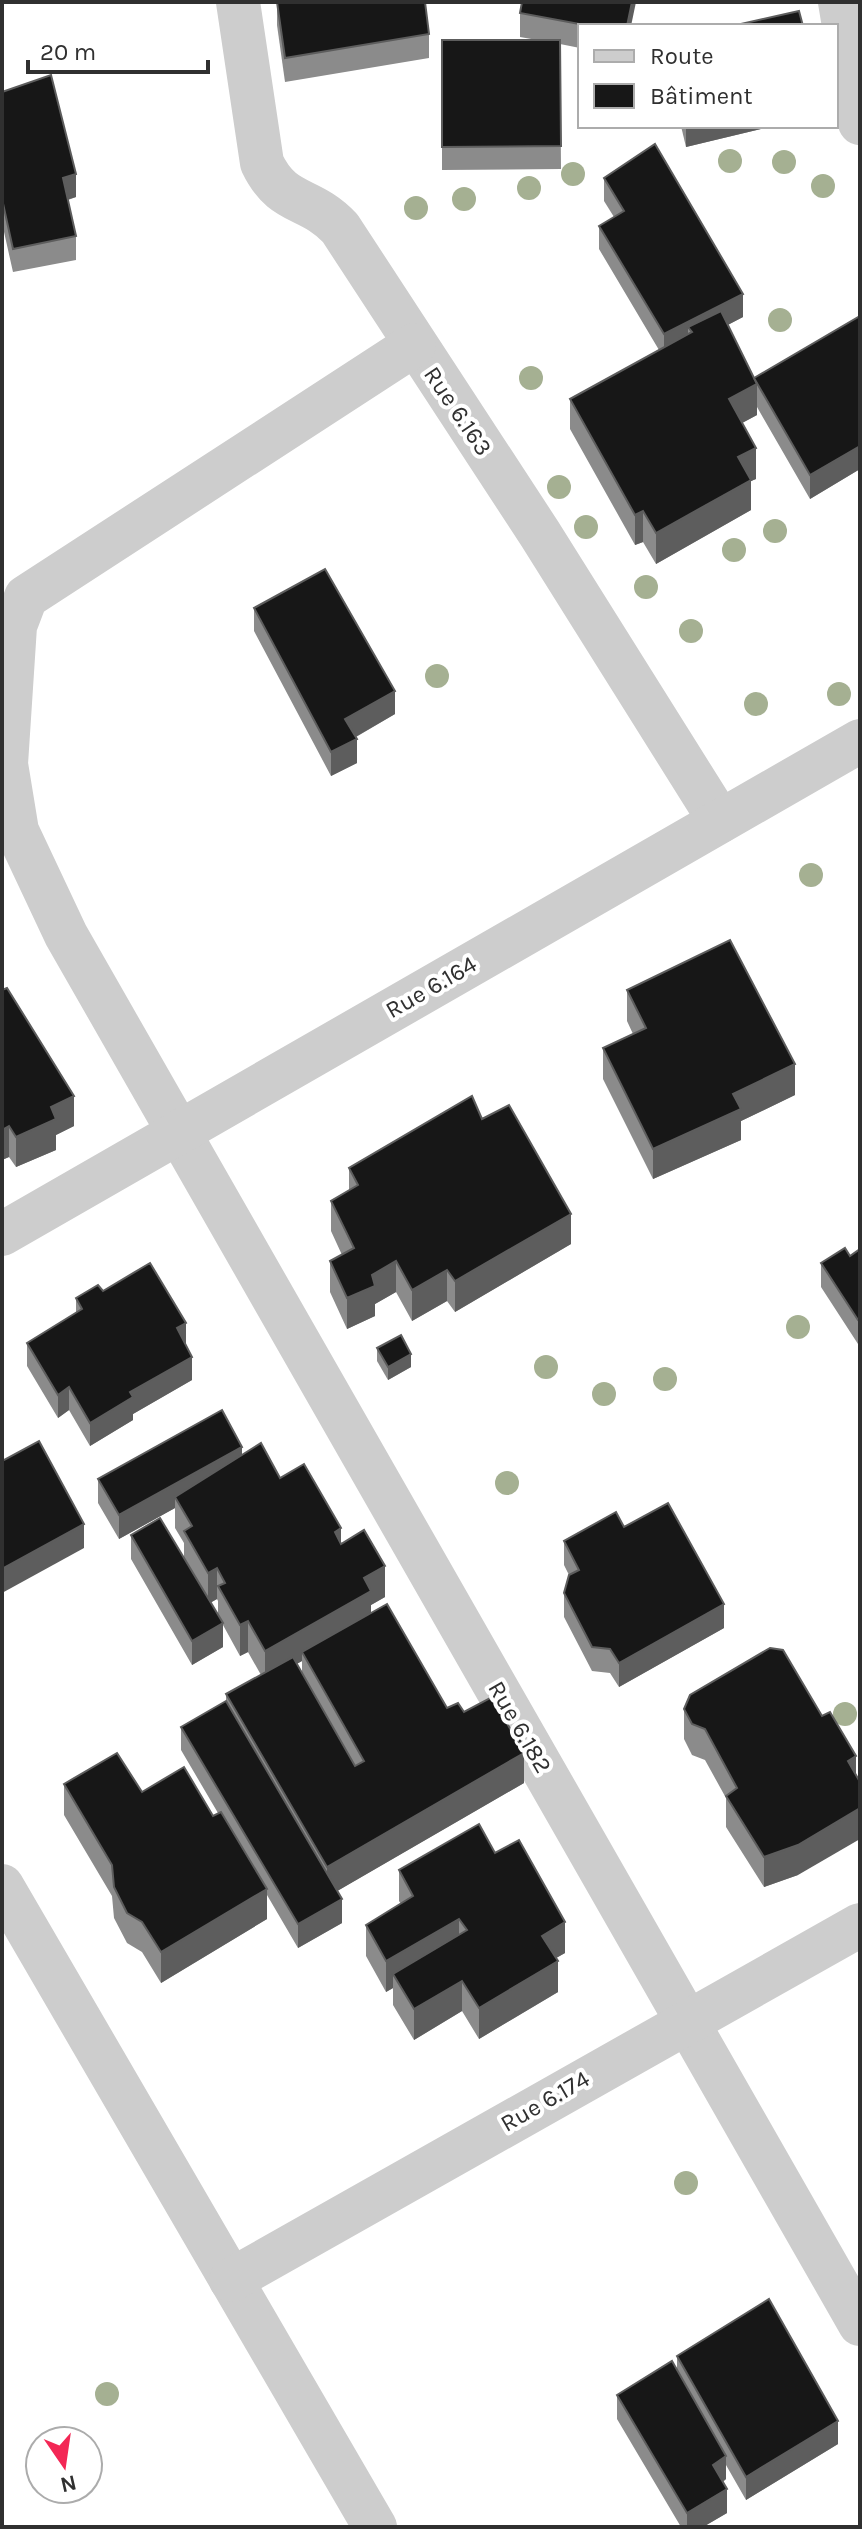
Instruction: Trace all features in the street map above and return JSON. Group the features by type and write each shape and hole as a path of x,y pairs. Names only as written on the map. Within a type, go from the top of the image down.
{"street":[{"name":"Rue 6.163","path":"238,2 262,163 270,179 282,194 317,206 340,228 540,534 720,821"},
{"path":"840,2 860,123"},
{"name":"Rue 6.182","path":"414,345 26,597 18,612 5,747 17,831 66,935 860,2324"},
{"name":"Rue 6.164","path":"2,1234 860,741"},
{"path":"2,1886 375,2527"},
{"name":"Rue 6.174","path":"231,2280 686,2020 860,1925"}],"building":[{"path":"277,2 425,2 429,34 285,58"},
{"path":"522,2 632,2 627,24 579,24 520,13"},
{"path":"799,11 802,24 741,24"},
{"path":"442,40 560,40 561,146 442,147"},
{"path":"51,75 76,174 63,178 76,236 13,249 2,199 2,92"},
{"path":"655,144 743,294 664,334 599,226 624,211 604,178"},
{"path":"721,311 757,384 729,399 756,448 738,457 751,480 656,533 643,511 635,515 570,399 692,332 688,327"},
{"path":"860,316 860,446 810,475 754,378"},
{"path":"325,569 395,691 345,719 357,739 331,752 254,608"},
{"path":"730,940 795,1064 733,1094 741,1109 653,1149 603,1048 646,1028 627,990"},
{"path":"7,988 74,1096 51,1107 56,1119 16,1137 9,1126 2,1130 2,990"},
{"path":"472,1096 482,1119 509,1105 571,1214 455,1281 447,1270 412,1290 396,1261 372,1275 375,1286 347,1298 330,1261 354,1248 331,1201 358,1185 349,1168"},
{"path":"845,1248 850,1256 860,1249 858,1320 821,1263"},
{"path":"150,1263 186,1323 177,1328 192,1357 130,1392 133,1397 90,1423 69,1387 58,1395 27,1343 82,1309 76,1298 98,1285 103,1291"},
{"path":"401,1335 411,1354 388,1367 377,1348"},
{"path":"222,1410 242,1447 119,1515 98,1479"},
{"path":"39,1441 84,1524 2,1569 2,1461"},
{"path":"261,1443 280,1478 304,1464 341,1528 335,1532 341,1544 364,1530 385,1566 364,1578 371,1591 265,1651 248,1621 240,1625 218,1586 225,1583 217,1568 208,1573 184,1531 192,1526 175,1497"},
{"path":"668,1503 724,1604 619,1663 610,1649 592,1647 564,1593 569,1575 579,1570 564,1541 616,1512 624,1527"},
{"path":"160,1518 223,1623 192,1641 131,1535"},
{"path":"387,1604 447,1708 458,1703 464,1712 492,1697 524,1753 327,1867 226,1694 293,1657 355,1766 364,1761 302,1652"},
{"path":"770,1648 783,1650 822,1716 830,1712 856,1756 848,1761 860,1782 860,1808 798,1845 764,1857 726,1796 737,1788 705,1729 692,1724 684,1709 690,1695"},
{"path":"226,1701 342,1899 298,1924 181,1727"},
{"path":"117,1753 142,1792 184,1767 213,1816 221,1812 267,1889 161,1952 142,1922 127,1913 114,1887 112,1865 64,1784"},
{"path":"479,1824 495,1853 519,1840 565,1922 542,1936 558,1961 479,2008 462,1981 414,2009 393,1974 467,1930 459,1919 386,1961 366,1925 413,1896 399,1870"},
{"path":"769,2299 838,2421 746,2477 677,2356"},
{"path":"672,2361 726,2456 713,2465 727,2489 687,2513 617,2395"}]}
